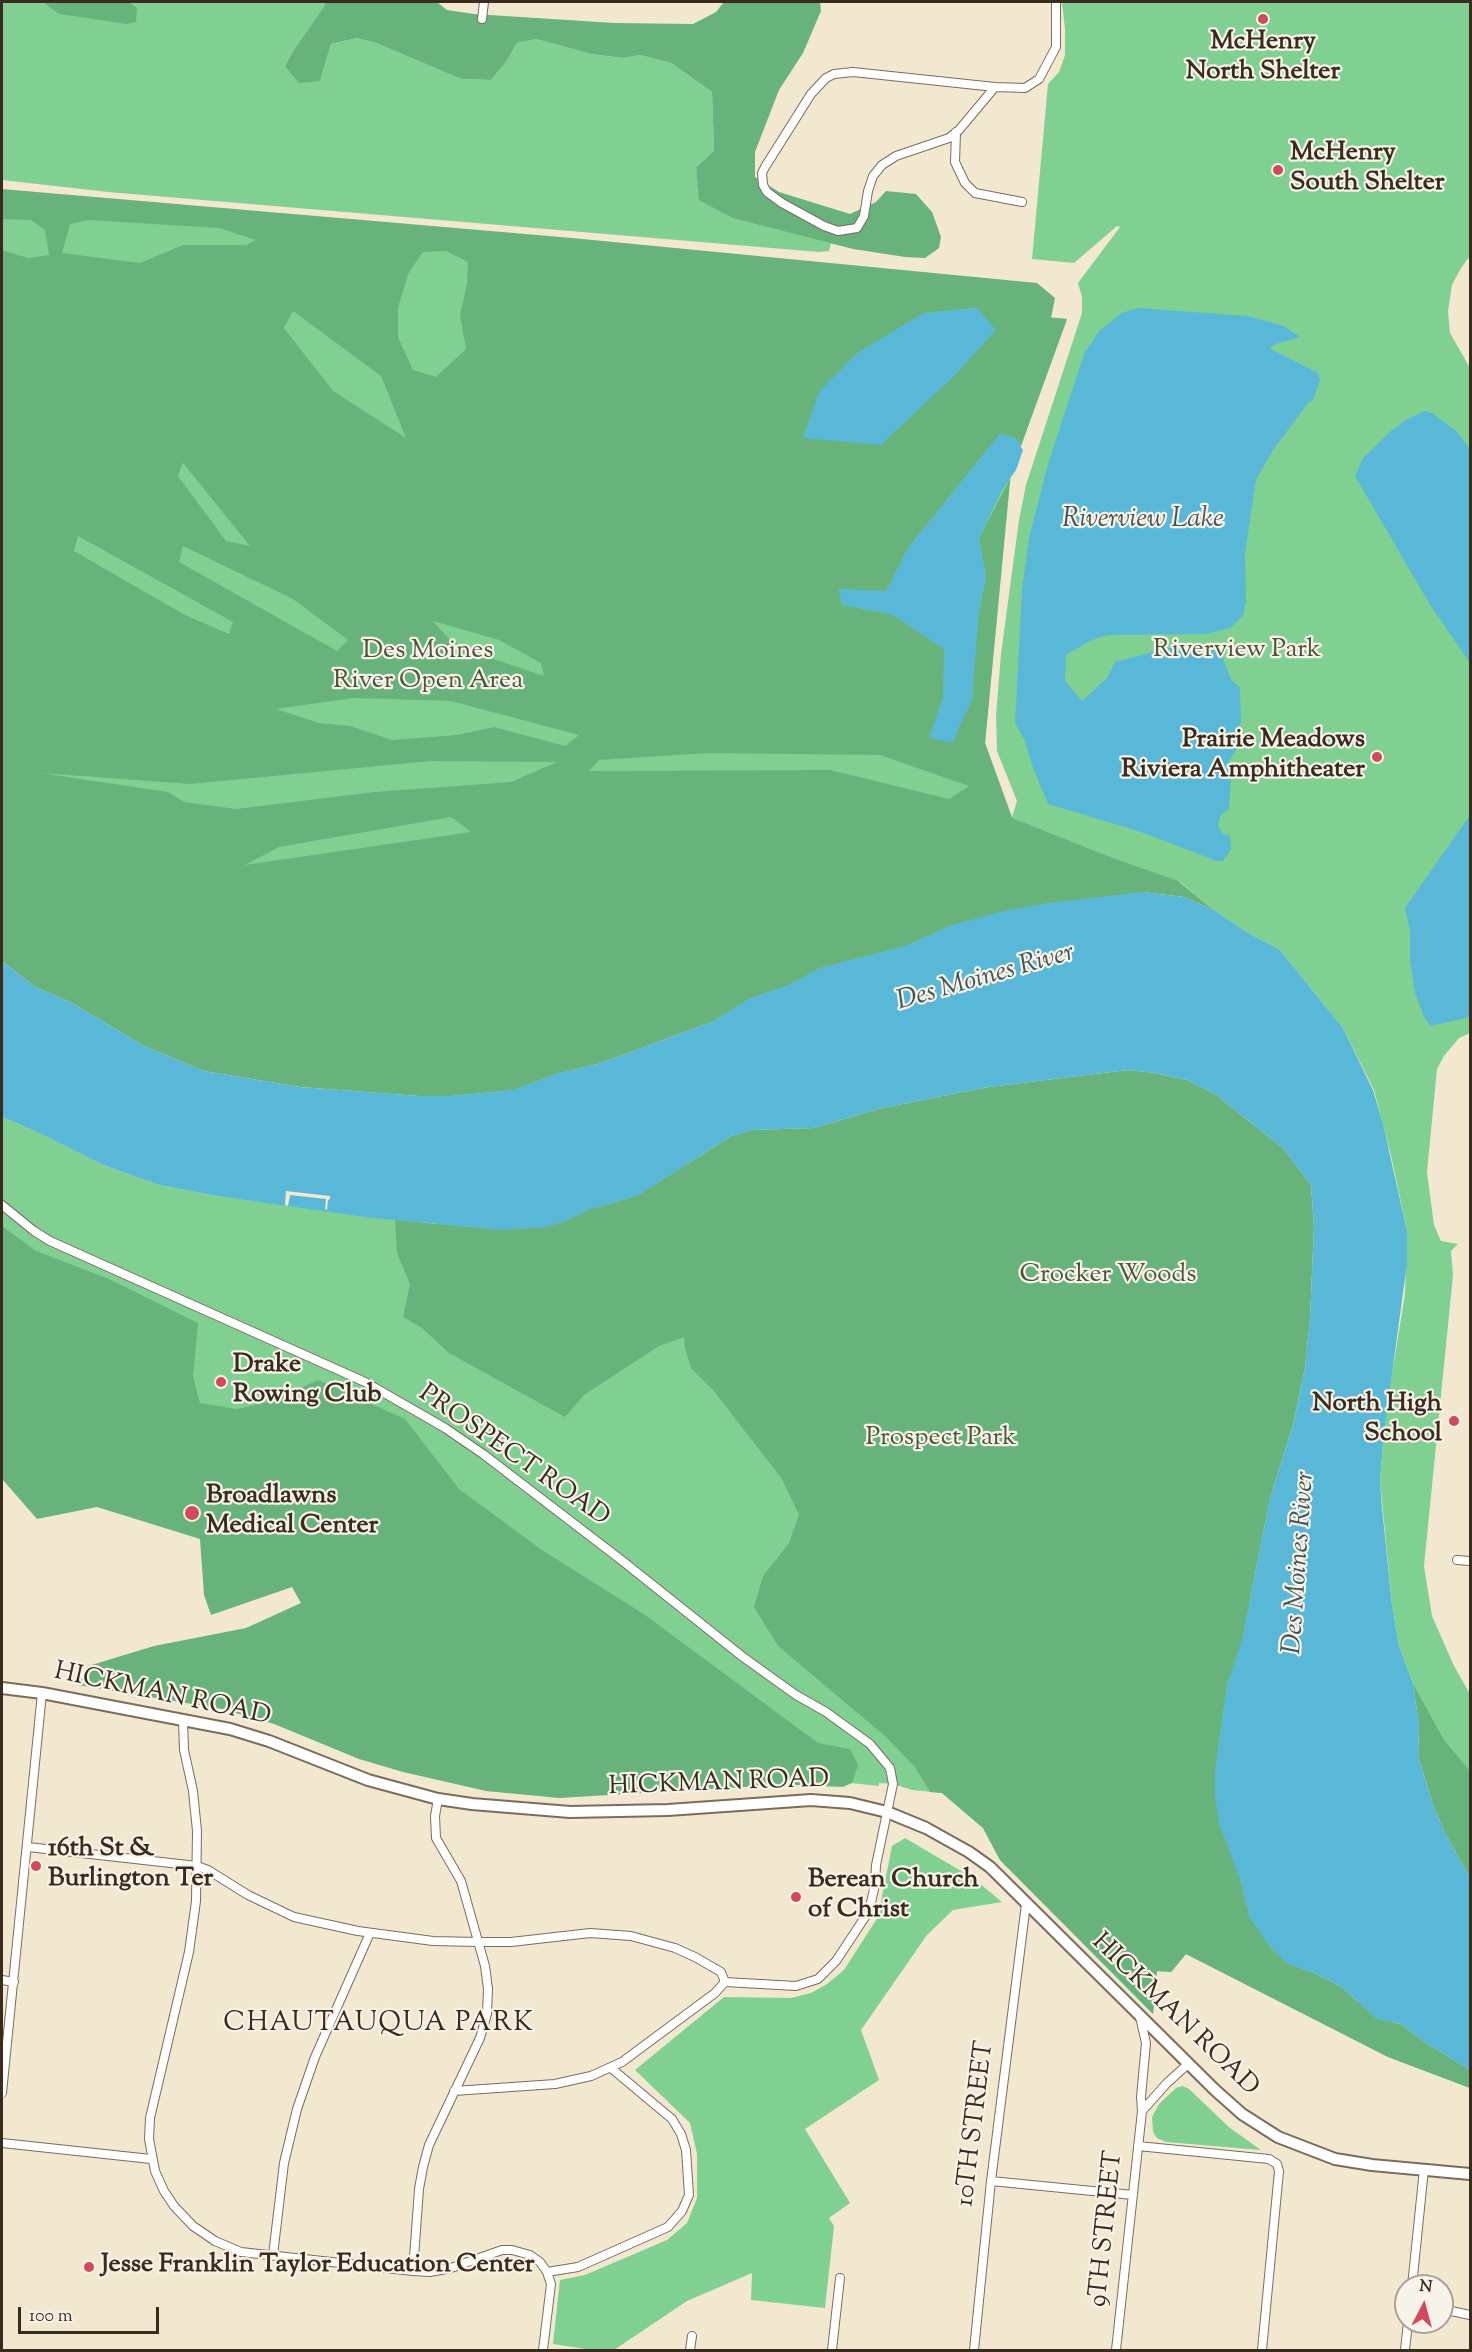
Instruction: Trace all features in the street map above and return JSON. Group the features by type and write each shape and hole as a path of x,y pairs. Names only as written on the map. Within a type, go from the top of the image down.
{"main road":[{"name":"HICKMAN ROAD","path":"2,1688 42,1693 230,1729 269,1741 368,1780 438,1799 472,1804 570,1812 668,1810 811,1800 850,1803 887,1812 926,1828 990,1866 1188,2064 1242,2114 1278,2137 1335,2159 1470,2174"}],"street":[{"path":"482,19 484,2"},
{"path":"995,87 956,132 938,143 896,156 882,165 873,176 864,216 857,228 838,231 824,226 782,204 767,192 762,179 765,167 811,94 826,78 840,72 853,72 1025,88 1039,79 1056,46 1056,2"},
{"path":"956,132 955,162 965,183 975,192 1022,202"},
{"name":"PROSPECT ROAD","path":"2,1205 50,1241 365,1382 445,1428 483,1454 620,1559 743,1658 796,1695 826,1712 870,1744 890,1768 893,1784 869,1911 859,1929 827,1973 809,1983 796,1986 725,1982"},
{"path":"1457,1560 1470,1561"},
{"path":"2,2093 42,1693"},
{"path":"183,1720 184,1750 193,1791 197,1832 196,1901 189,1952 150,2118 151,2159 164,2192 193,2226 215,2241 241,2252 430,2272 451,2268 493,2252 512,2250 530,2255 540,2262 551,2284 543,2350"},
{"path":"413,2271 418,2189 429,2145 480,2038 487,2014 488,1989 461,1881 436,1838 435,1816 438,1799"},
{"path":"28,1847 197,1866 248,1895 294,1917 370,1933 433,1941 478,1942 511,1942 590,1933 631,1936 675,1948 721,1972 725,1982 715,1993 611,2068 581,2079 555,2084 454,2091"},
{"name":"10TH STREET","path":"974,2350 991,2181 1026,1904"},
{"path":"273,2255 284,2163 297,2109 315,2057 370,1933"},
{"path":"2,1980 14,1982"},
{"name":"9TH STREET","path":"1116,2350 1142,2111 1141,2097 1146,2043 1140,2017"},
{"path":"1142,2111 1188,2064"},
{"path":"547,2272 578,2267 668,2227 682,2211 689,2195 686,2150 672,2120 611,2068"},
{"path":"2,2143 151,2159"},
{"path":"1138,2146 1269,2159 1277,2164 1279,2171 1262,2350"},
{"path":"1413,2274 1424,2169"},
{"path":"991,2181 1133,2195"},
{"path":"832,2350 840,2278"},
{"path":"1454,2312 1470,2315"},
{"path":"1405,2350 1407,2334"},
{"path":"690,2350 692,2336"}],"green space":[{"path":"2,2 325,2 285,66 320,81 331,44 357,38 376,43 461,79 491,80 506,62 517,43 536,39 591,54 623,58 640,55 671,63 712,92 714,151 696,167 700,200 732,218 831,243 829,251 819,252 108,192 2,180"},
{"path":"43,2 129,2 137,8 136,22 127,24 59,14"},
{"path":"325,2 437,2 447,10 474,14 614,23 693,24 716,12 724,2 820,2 821,11 803,53 779,90 755,152 755,177 779,192 850,214 876,202 886,191 916,194 932,212 941,237 939,248 925,258 853,249 732,218 699,200 696,167 714,151 712,92 671,63 640,55 623,58 591,54 536,39 517,43 506,62 491,80 461,79 376,43 357,38 331,44 320,81 299,83 285,66"},
{"name":"Des Moines River Open Area","path":"1062,2 1470,2 1470,256 1452,285 1448,311 1450,333 1470,368 1470,1033 1459,1038 1444,1056 1437,1069 1427,1172 1434,1225 1441,1241 1458,1244 1451,1251 1453,1275 1424,1566 1432,1616 1454,1666 1470,1694 1470,1878 1413,1684 1399,1646 1392,1605 1380,1480 1386,1410 1405,1294 1407,1231 1374,1090 1343,1028 1280,950 1245,931 1214,910 1180,882 712,1022 514,1090 451,1096 2,961 2,201 1067,319 1011,473 985,743 1012,817 1017,801 997,751 996,715 1001,654 1019,520 1026,485 1082,313 1082,297 1078,283 1120,227 1117,226 1074,263 1032,259 1048,84 1059,72 1065,55"},
{"name":"Des Moines River Open Area","path":"2,189 572,238 1037,283 1055,298 1051,318 1067,319 1021,446 1015,438 1000,434 908,548 886,592 839,589 842,605 891,614 945,649 943,698 929,738 979,610 986,578 979,538 1010,479 985,743 1012,818 1178,881 1214,910 1184,897 1143,892 1043,904 952,925 906,946 820,968 789,985 751,998 712,1022 598,1064 556,1074 514,1090 451,1096 419,1096 300,1087 204,1071 144,1046 70,1002 35,987 2,961 2,250 28,258 49,255 45,230 31,220 2,219","holes":["88,220 219,228 256,240 246,245 183,245 140,263 62,253 70,224","446,251 468,262 467,284 460,315 466,349 436,377 413,370 398,337 398,307 409,272 423,252","976,308 856,354 924,313","293,311 381,376 406,438 333,391 284,328","183,462 250,546 226,541 178,476","78,536 233,622 229,634 185,615 74,551","183,546 293,599 348,640 337,651 179,562","433,621 499,640 541,663 544,676 470,651 448,638","354,698 451,701 579,735 565,746 494,727 457,735 392,740 350,726 319,723 276,709","708,753 880,755 969,786 949,799 830,770 589,771 599,760","431,761 557,762 511,782 375,792 236,809 184,802 168,792 41,773 190,784","451,817 471,832 245,865 279,847"]},
{"name":"Crocker Woods","path":"1128,1070 1187,1080 1215,1094 1283,1148 1311,1185 1314,1226 1310,1319 1305,1368 1293,1425 1270,1498 1242,1640 1227,1685 1215,1772 1215,1797 1250,1918 1272,1949 1287,1963 1342,1987 1377,2019 1401,2024 1426,2043 1470,2070 1470,2088 1388,2057 1186,1954 1171,1972 1157,1971 1153,2014 1000,1860 983,1828 942,1793 930,1792 915,1767 885,1736 778,1646 754,1607 763,1576 789,1543 799,1515 782,1479 713,1390 691,1368 684,1337 659,1346 584,1395 565,1417 449,1353 422,1328 403,1317 410,1284 397,1253 395,1220 503,1230 545,1227 566,1221 588,1210 637,1196 731,1136 752,1130 814,1128 878,1109 989,1087"},
{"name":"Prospect Park","path":"2,1117 103,1165 159,1185 217,1196 435,1224 690,1163 1270,1498 1249,1604 1272,1949 1470,2070 1470,2088 1388,2057 1186,1954 1171,1972 1157,1971 1153,2014 1000,1860 983,1828 942,1793 912,1790 893,1784 879,1783 879,1786 693,1766 615,1664 390,1429 71,1394 2,1261"},
{"path":"2,1226 36,1251 109,1279 198,1323 193,1376 200,1403 237,1409 273,1401 318,1380 405,1419 459,1489 542,1550 645,1615 818,1743 850,1749 858,1765 852,1783 843,1787 798,1785 745,1787 559,1798 486,1791 403,1772 359,1759 274,1724 222,1709 78,1685 88,1666 154,1646 246,1628 301,1603 292,1587 211,1615 204,1595 200,1539 97,1507 37,1519 2,1479"},
{"path":"1413,1684 1444,1740 1470,1771 1470,1878 1434,1808 1418,1756 1419,1725"},
{"path":"905,1838 973,1878 1002,1902 953,1910 927,1935 861,2030 879,2080 805,2129 850,2203 829,2218 834,2226 825,2308 751,2300 752,2273 687,2301 614,2350 592,2350 553,2344 560,2280 585,2275 667,2240 687,2223 697,2198 697,2154 690,2123 635,2070 724,1997 791,1998 811,1993 844,1970 878,1917 892,1846"},
{"path":"1183,2086 1230,2128 1261,2150 1166,2142 1157,2138 1153,2132 1152,2117 1159,2104 1176,2088"}],"water":[{"path":"977,308 996,330 956,374 881,445 803,438 819,392 856,354 924,313"},
{"name":"Riverview Lake","path":"1137,308 1248,316 1284,326 1300,337 1269,348 1318,373 1320,380 1313,400 1308,403 1273,450 1256,480 1245,553 1246,601 1243,616 1230,628 1206,634 1107,635 1090,641 1066,655 1065,681 1082,701 1107,678 1115,662 1168,648 1219,648 1231,679 1240,688 1241,722 1236,732 1238,747 1226,766 1231,779 1229,809 1220,816 1218,825 1222,833 1230,836 1231,849 1223,861 1217,861 1141,832 1048,804 1025,741 1015,723 1022,590 1029,538 1048,464 1084,354 1099,331 1122,313"},
{"path":"1425,411 1432,413 1456,431 1470,449 1470,663 1429,603 1355,476 1363,458 1391,431 1406,420"},
{"path":"1000,434 1015,438 1023,450 1016,470 1002,490 979,538 986,578 979,611 972,700 952,743 929,738 943,698 944,649 891,614 842,605 839,589 886,591 908,548"},
{"path":"1470,815 1470,1017 1431,1026 1425,1019 1415,993 1410,960 1410,931 1405,908"},
{"name":"Des Moines River","path":"1143,892 1184,897 1214,910 1245,931 1280,950 1343,1028 1373,1090 1383,1124 1407,1231 1407,1264 1384,1432 1380,1480 1382,1508 1392,1605 1399,1646 1413,1684 1419,1725 1418,1756 1434,1808 1470,1878 1470,2070 1426,2043 1401,2024 1377,2019 1342,1987 1287,1963 1272,1949 1250,1918 1241,1882 1219,1823 1215,1797 1215,1772 1227,1685 1242,1640 1270,1498 1293,1425 1305,1368 1310,1319 1314,1226 1311,1185 1283,1148 1215,1094 1187,1080 1128,1070 989,1087 878,1109 814,1128 753,1130 731,1136 637,1196 588,1210 566,1221 545,1227 503,1230 365,1217 217,1196 159,1185 103,1165 2,1117 2,961 35,987 70,1002 144,1046 204,1071 300,1087 419,1096 451,1096 514,1090 556,1074 598,1064 712,1022 751,998 789,985 820,968 906,946 952,925 1004,911 1043,904"}],"pier":[{"path":"286,1191 330,1196 327,1210 325,1209 326,1199 290,1195 288,1206 285,1205"}],"place":[{"name":"McHenry North Shelter","path":"1263,19"},
{"name":"McHenry South Shelter","path":"1278,170"},
{"name":"Prairie Meadows Riviera Amphitheater","path":"1377,757"},
{"name":"Drake Rowing Club","path":"221,1382"},
{"name":"North High School","path":"1454,1421"},
{"name":"Broadlawns Medical Center","path":"192,1513"},
{"name":"16th St & Burlington Ter","path":"36,1866"},
{"name":"Berean Church of Christ","path":"796,1897"},
{"name":"Jesse Franklin Taylor Education Center","path":"89,2267"}],"district":[{"name":"CHAUTAUQUA PARK","path":"379,2025"}],"park label":[{"name":"Riverview Park","path":"1237,652"}]}
